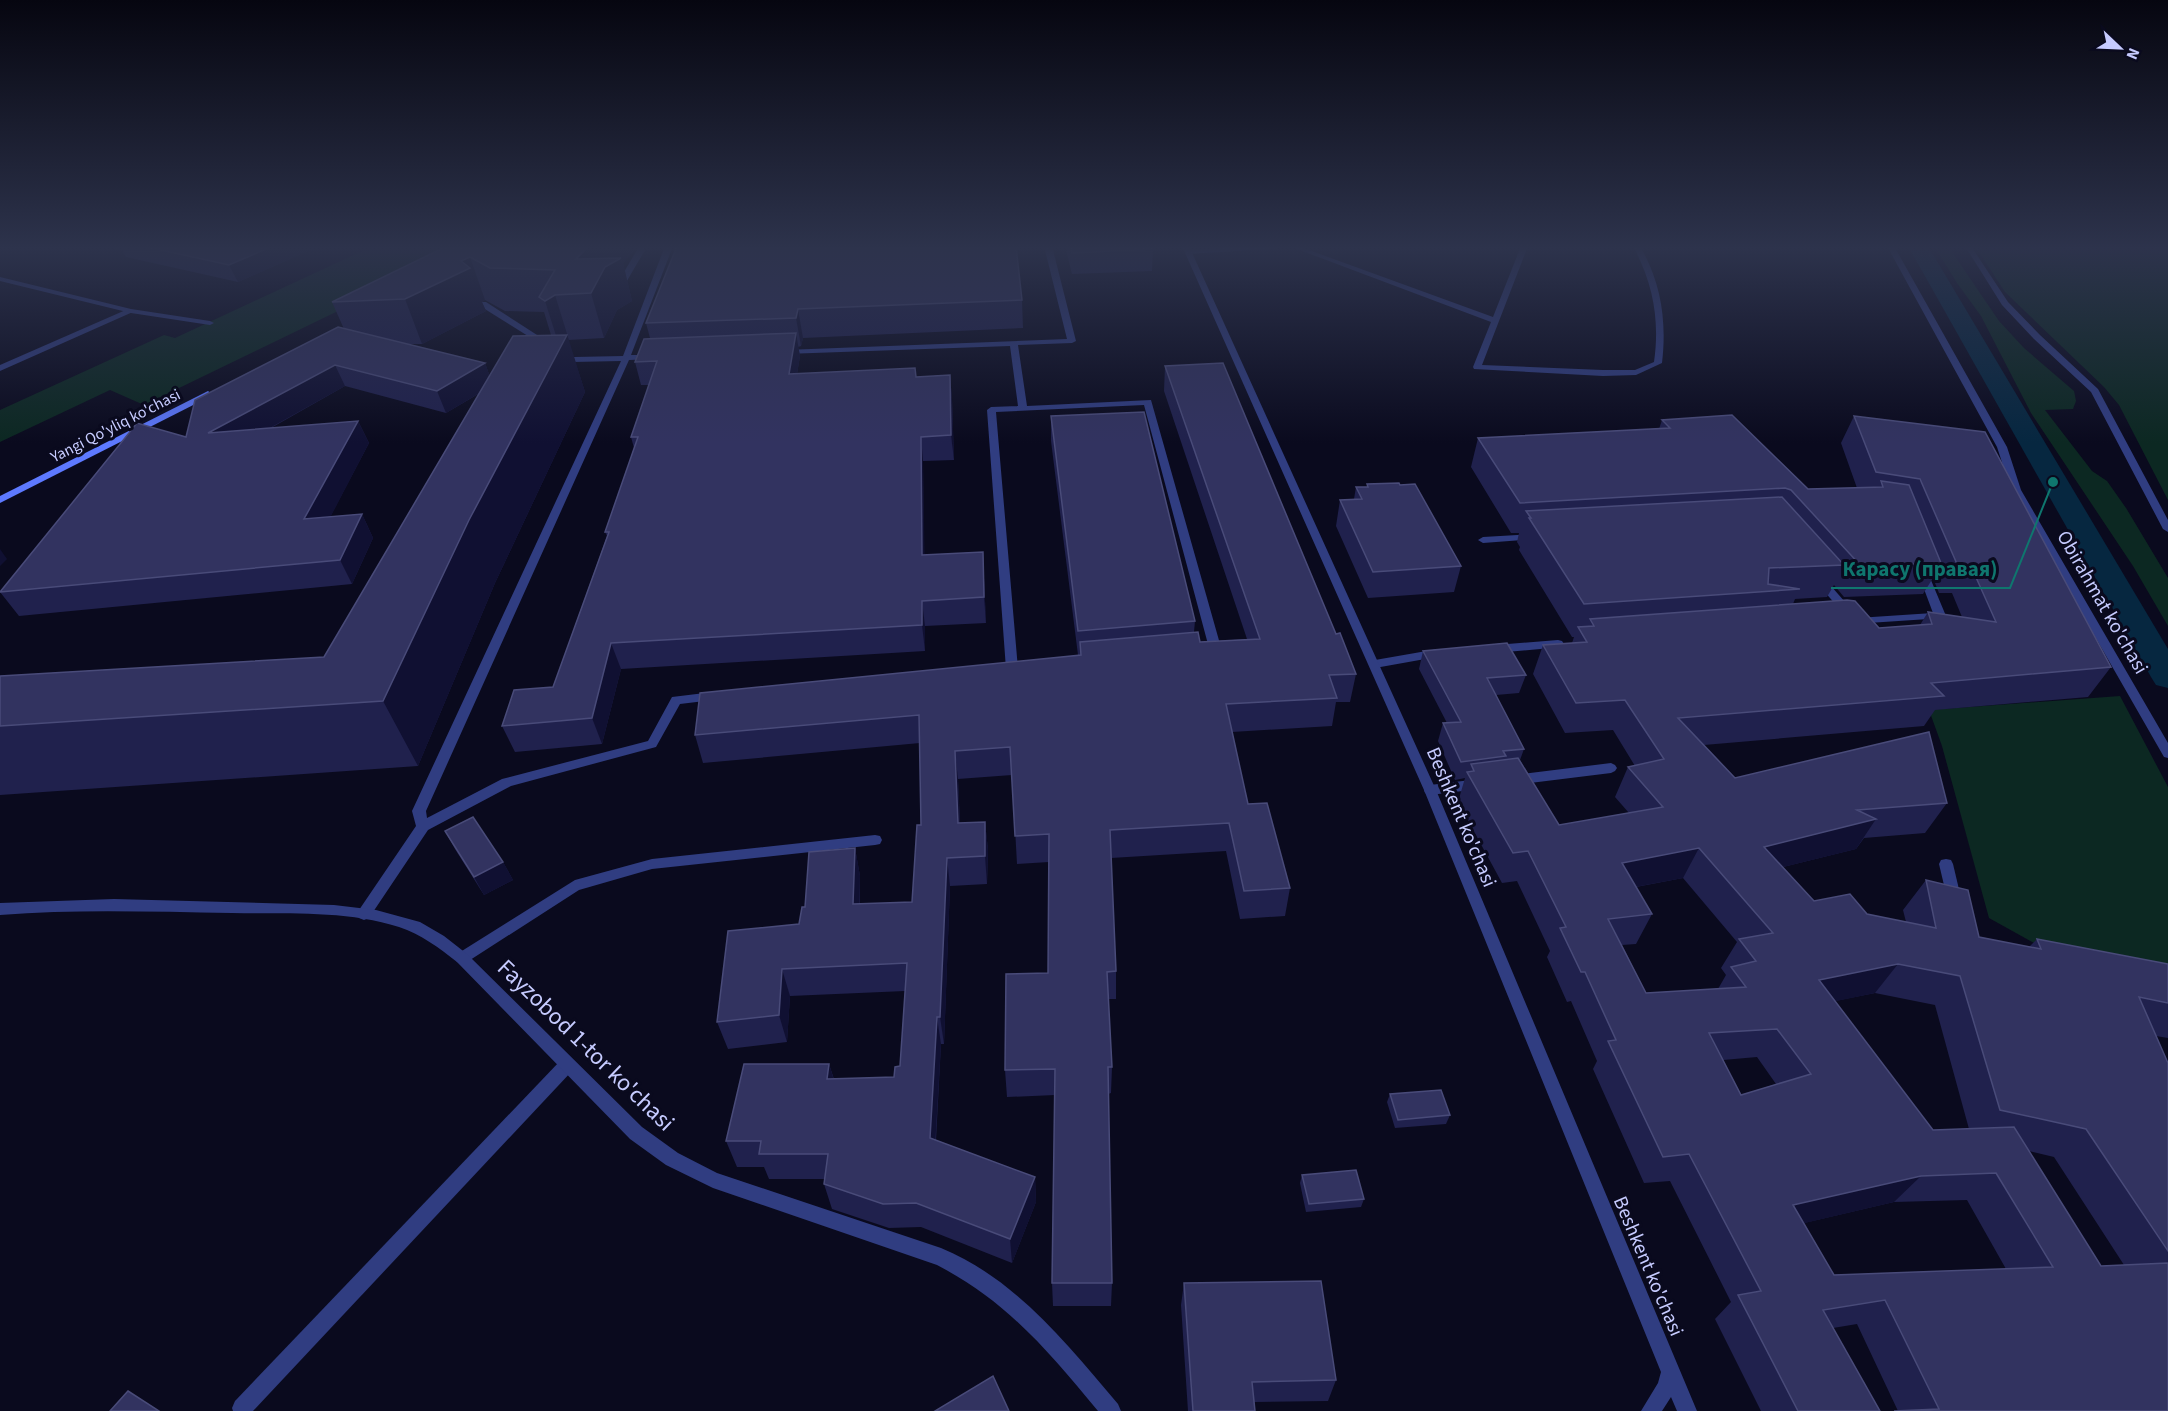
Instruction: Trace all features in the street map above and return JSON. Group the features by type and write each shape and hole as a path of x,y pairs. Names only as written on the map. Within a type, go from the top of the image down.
{"street":[{"path":"0,368 127,312"},
{"path":"142,312 210,323"},
{"path":"495,312 572,360 661,356"},
{"path":"423,826 419,811 626,358 644,312"},
{"path":"779,352 1072,341 1065,312"},
{"name":"Beshkent ko'chasi","path":"1215,312 1430,790 1688,1411"},
{"path":"1470,312 1495,321"},
{"path":"1499,312 1477,367 1603,373 1636,372 1658,363 1662,337 1658,312"},
{"name":"Obirahmat ko'chasi","path":"1927,312 2002,447 2016,490 2168,754"},
{"path":"2013,312 2095,391 2168,529"},
{"path":"1014,343 1023,409"},
{"name":"Yangi Qo'yliq ko'chasi","path":"0,500 213,392"},
{"path":"1012,669 991,410 1148,402 1216,651 1205,652"},
{"path":"1483,540 1543,537"},
{"path":"1810,568 1851,623 1940,616 1919,563"},
{"path":"1481,650 1575,643"},
{"path":"1375,664 1446,652"},
{"path":"364,914 423,826 507,782 652,744 676,700 722,695"},
{"path":"1430,790 1611,768"},
{"path":"462,958 575,886 652,864 875,840"},
{"path":"1946,864 1958,916"},
{"name":"Fayzobod 1-tor ko'chasi","path":"0,909 194,906 280,908 364,914 396,920 419,928 441,940 462,958 636,1134 682,1164 713,1180 941,1257 969,1270 1020,1308 1111,1411"},
{"path":"242,1408 566,1065"},
{"path":"1651,1411 1666,1388 1671,1372"}],"green space":[{"path":"231,312 336,312 144,405 110,390 0,442 0,410 164,335 175,338"},
{"path":"1978,312 1993,312 2024,348 2074,391 2076,401 2073,409 2045,410 2092,471 2107,481 2168,578 2168,626 2133,566 2031,413"},
{"path":"2026,312 2168,312 2168,500 2119,405 2104,387"},
{"path":"2120,696 2168,787 2168,978 2054,954 1989,918 1942,746 1929,710"}],"building":[{"path":"650,312 797,312 796,318 646,323"},
{"path":"338,327 485,363 437,391 335,365 208,433 358,421 304,519 362,514 340,560 0,592 137,423 186,437 195,400"},
{"path":"796,333 789,374 915,368 916,377 950,375 951,435 921,437 922,555 983,552 984,597 922,601 922,625 611,643 592,718 502,726 514,690 553,687 609,532 605,532 638,437 631,437 657,361 635,362 644,339"},
{"path":"567,335 469,520 383,701 0,726 0,676 324,657 513,336"},
{"path":"1223,363 1336,634 1340,633 1356,674 1329,675 1337,698 1226,704 1248,804 1267,803 1290,888 1244,891 1229,823 1110,830 1116,971 1107,972 1112,1067 1108,1067 1112,1283 1052,1283 1055,1069 1005,1070 1006,974 1048,973 1049,834 1015,836 1010,747 955,751 958,823 985,822 985,856 947,858 940,1017 937,1017 930,1138 1035,1177 1010,1239 916,1203 883,1204 824,1184 828,1154 759,1154 761,1141 726,1141 744,1064 829,1064 827,1079 894,1077 895,1067 900,1066 907,963 782,969 779,1015 717,1022 728,931 799,924 802,907 805,907 809,852 855,848 853,904 912,902 917,825 921,825 919,715 695,735 700,693 1081,655 1080,642 1198,632 1200,642 1260,639 1165,366"},
{"path":"1144,412 1195,621 1078,631 1051,416"},
{"path":"1732,415 1808,489 1883,487 1881,481 1909,485 1941,563 1861,566 1791,490 1785,488 1520,503 1478,438 1670,428 1662,420"},
{"path":"1854,416 1985,432 2111,667 1931,683 1944,696 1678,718 1735,778 1929,732 1947,803 1857,810 1876,819 1764,847 1814,901 1850,894 1867,914 1936,928 1926,880 1968,890 1979,937 2041,949 2037,939 2168,964 2168,1003 2139,997 2168,1063 2168,1251 2086,1129 2000,1110 1960,976 1898,964 1819,980 1933,1130 2014,1127 2101,1266 2168,1263 2168,1411 1894,1411 1939,1409 1885,1300 1823,1310 1880,1411 1798,1411 1738,1295 1761,1291 1689,1154 1663,1157 1608,1041 1616,1040 1585,972 1581,972 1560,928 1566,927 1528,851 1513,853 1467,772 1474,771 1471,764 1518,758 1559,825 1663,807 1628,767 1664,759 1625,700 1576,703 1543,645 1587,642 1578,627 1594,626 1590,619 1847,600 1855,601 1879,628 1932,624 1928,612 1996,622 1970,564 1957,564 1920,479 1876,472","holes":["1699,848 1773,933 1739,939 1756,961 1731,967 1746,987 1646,993 1608,919 1652,914 1622,863","1777,1029 1811,1074 1741,1095 1709,1033","1996,1173 2053,1267 1834,1275 1793,1205 1921,1176"]},
{"path":"1399,483 1400,485 1415,484 1461,566 1373,572 1340,500 1362,499 1356,487 1368,487 1367,484"},
{"path":"1782,497 1844,565 1769,568 1768,584 1800,589 1584,604 1526,511"},
{"path":"1507,643 1526,675 1487,678 1524,749 1503,751 1506,756 1461,762 1443,723 1461,722 1423,651"},
{"path":"473,817 503,862 474,877 445,831"},
{"path":"1441,1090 1450,1115 1398,1120 1390,1094"},
{"path":"1356,1170 1364,1199 1309,1204 1302,1175"},
{"path":"1321,1281 1336,1380 1252,1382 1255,1411 1193,1411 1184,1283"},
{"path":"993,1376 1009,1411 935,1411"},
{"path":"128,1391 159,1411 110,1411"}],"waterway":[{"path":"1956,312 2168,677"}],"place":[{"name":"Карасу (правая)","path":"2053,482"}]}
